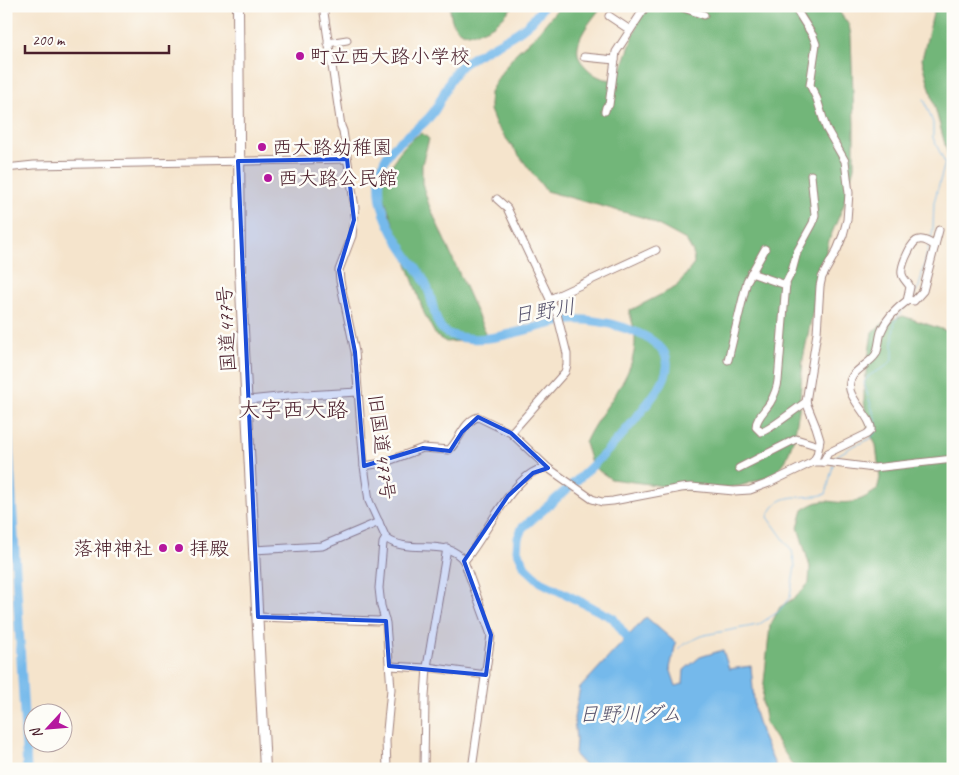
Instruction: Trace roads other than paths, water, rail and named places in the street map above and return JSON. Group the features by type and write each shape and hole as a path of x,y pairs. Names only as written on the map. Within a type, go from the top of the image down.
{"highway":[{"name":"国道477号","path":"238,6 240,270 265,769"}],"street":[{"name":"旧国道477号","path":"323,6 355,208 352,236 339,270 342,295 355,352 364,466 369,501 386,538"},
{"path":"605,111 609,105 616,52 646,6"},
{"path":"678,6 704,15"},
{"path":"794,6 816,44 810,85 817,99 826,128 845,162 849,193 847,220 843,235 822,277 820,286 816,333 806,402 820,440 813,462"},
{"path":"609,16 630,30"},
{"path":"328,43 347,40"},
{"path":"584,57 615,60"},
{"path":"6,168 51,165 347,159"},
{"path":"806,402 766,432 760,432 756,427 758,420 770,403 776,390 786,285 797,252 813,223 815,215 811,175"},
{"path":"497,199 507,208 557,314 566,354 566,372 511,433"},
{"path":"825,462 828,453 867,434 871,430 871,425 852,394 850,381 855,373 876,354 882,330 889,317 896,309 923,291 932,244 939,230"},
{"path":"910,301 910,287 902,274 902,266 912,243 919,239 932,244"},
{"path":"728,360 747,281 765,249"},
{"path":"550,299 656,250"},
{"path":"751,273 786,285"},
{"path":"247,400 358,392"},
{"path":"364,466 383,463 423,448 449,450 462,432 476,418 511,433 552,470 586,495 602,502 691,487 734,491 750,490 813,462 884,468 953,459"},
{"path":"739,468 796,439 818,446"},
{"path":"464,561 490,526 508,496 521,482 534,472 544,468 552,470"},
{"path":"254,550 322,546 379,522"},
{"path":"387,769 386,742 390,689 389,666 385,619 379,588 383,543 386,538 405,545 447,548 464,561 490,635 472,769"},
{"path":"424,769 427,667 447,548"},
{"path":"258,617 368,621 385,619"},
{"path":"389,666 427,667 486,675"}],"water":[{"name":"日野川ダム","path":"646,617 676,643 670,668 676,686 683,684 684,670 700,657 723,650 729,669 751,666 755,712 763,738 777,769 588,769 575,755 574,718 580,688"}],"waterway":[{"name":"日野川","path":"543,6 536,17 517,33 472,58 457,70 432,114 420,127 398,143 387,156 380,177 381,202 389,225 425,283 431,297 437,322 449,334 479,339 510,334 556,322 589,320 636,332 662,349 667,361 666,373 661,384 633,422 588,470 522,528 518,538 517,550 525,567 541,582 613,618 633,646"},
{"path":"924,99 933,123 933,138 945,163 934,202 931,239"},
{"path":"912,298 919,287 929,245"},
{"path":"833,461 833,458 853,446 870,439 876,432 877,425 864,383 870,375 891,362 895,323 907,305"},
{"path":"6,391 27,769"},
{"path":"672,656 684,644 704,635 758,625 778,612 790,597 795,566 792,551 768,517 778,502 785,499 826,494 833,465"}],"place":[{"name":"町立西大路小学校","path":"300,56"},
{"name":"西大路幼稚園","path":"262,147"},
{"name":"西大路公民館","path":"268,178"},
{"name":"落神神社","path":"163,548"},
{"name":"拝殿","path":"179,548"}],"district":[{"name":"大字西大路","path":"293,409"}]}
